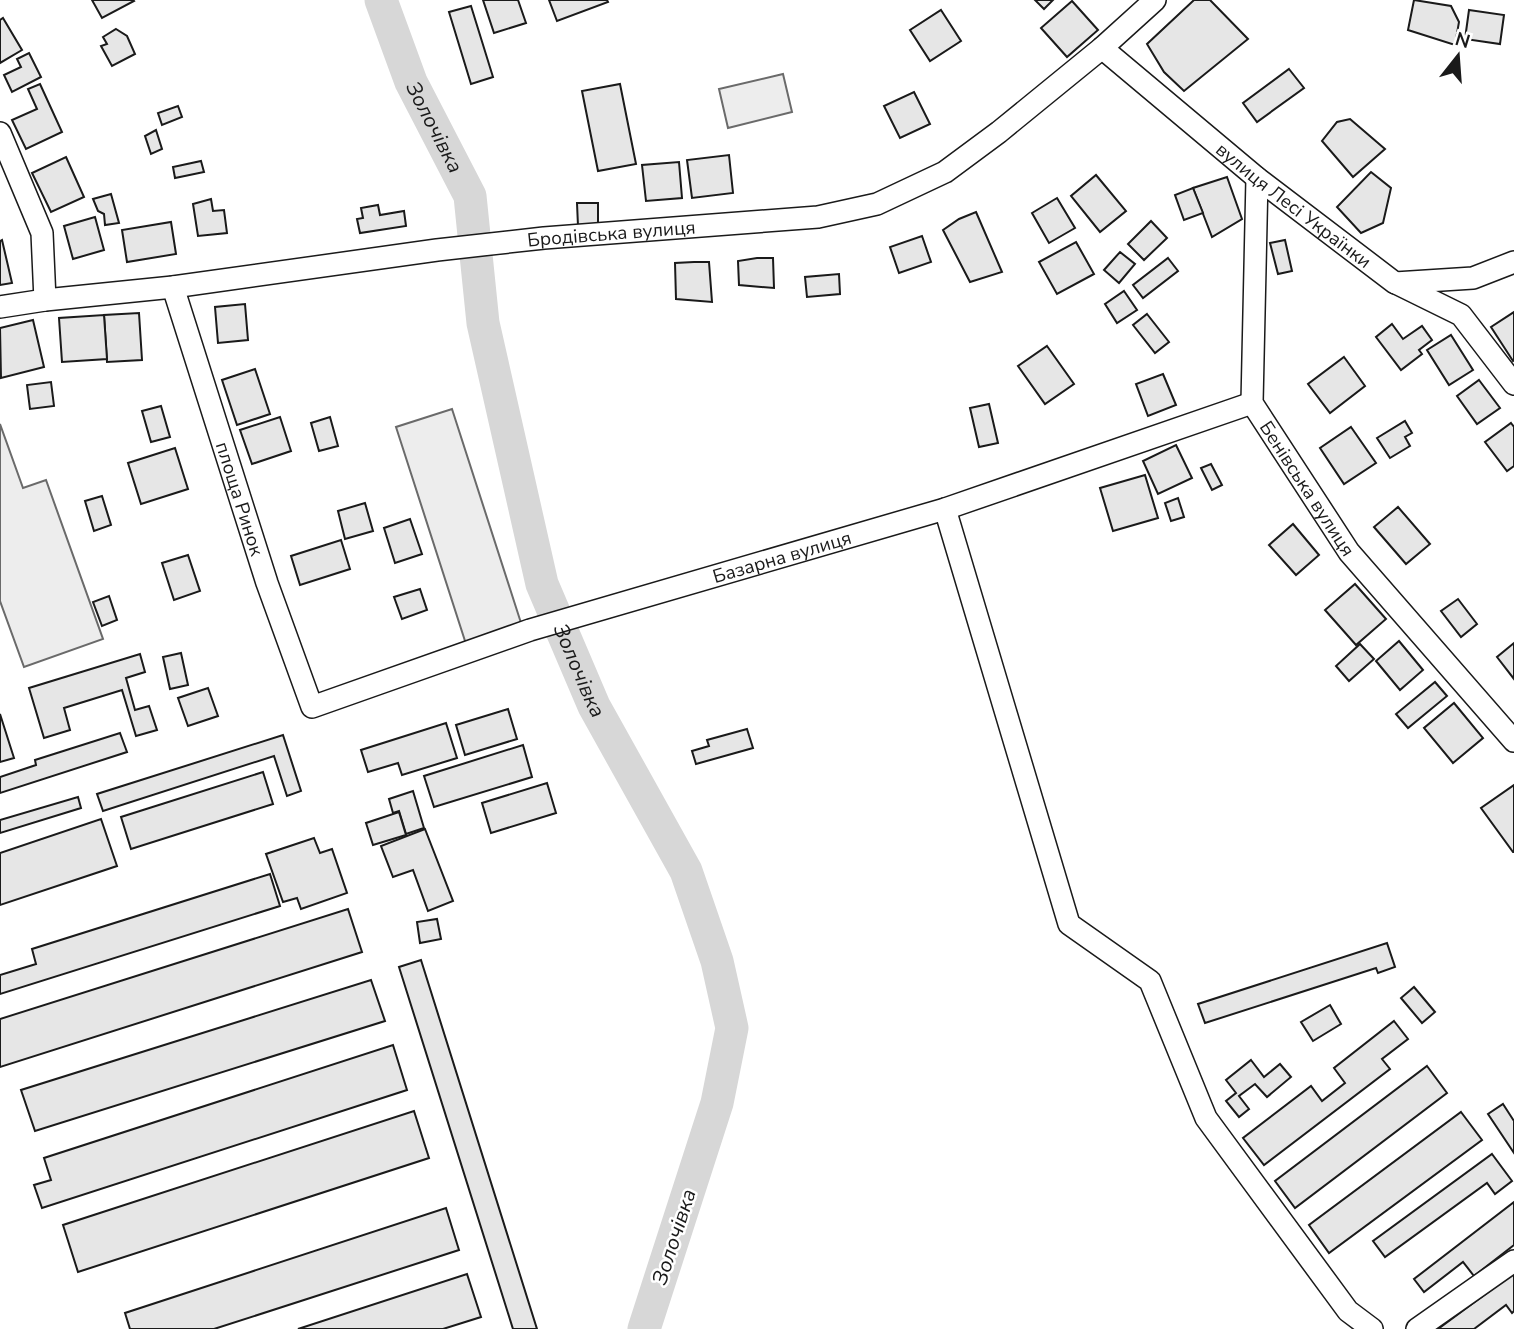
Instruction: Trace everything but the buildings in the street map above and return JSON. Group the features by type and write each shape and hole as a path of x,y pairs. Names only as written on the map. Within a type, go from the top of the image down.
{"street":[{"name":"Бродівська вулиця","path":"0,307 173,288 437,250 527,240 818,217 877,204 945,172 999,132 1155,0"},
{"name":"вулиця Лесі Українки","path":"1102,47 1257,178 1395,283 1461,316 1514,384"},
{"path":"0,133 42,233 45,300"},
{"name":"Бенівська вулиця","path":"1257,178 1252,403 1349,552 1514,741"},
{"path":"1395,283 1473,278 1514,262"},
{"name":"площа Ринок","path":"173,288 267,583 312,707"},
{"name":"Базарна вулиця","path":"312,707 530,629 945,509 1252,403"},
{"path":"945,509 1069,924 1150,981 1206,1118 1348,1311 1372,1329"},
{"path":"1417,1329 1514,1261"}],"shaded area":[{"path":"783,74 792,112 728,128 719,89"},
{"path":"452,409 522,626 466,644 396,427"},
{"path":"0,424 23,488 46,480 103,639 24,667 0,601"}],"waterway":[{"name":"Золочівка","path":"381,0 411,82 470,196 483,323 542,584 594,706 686,871 717,961 732,1028 717,1103 644,1329"}]}
